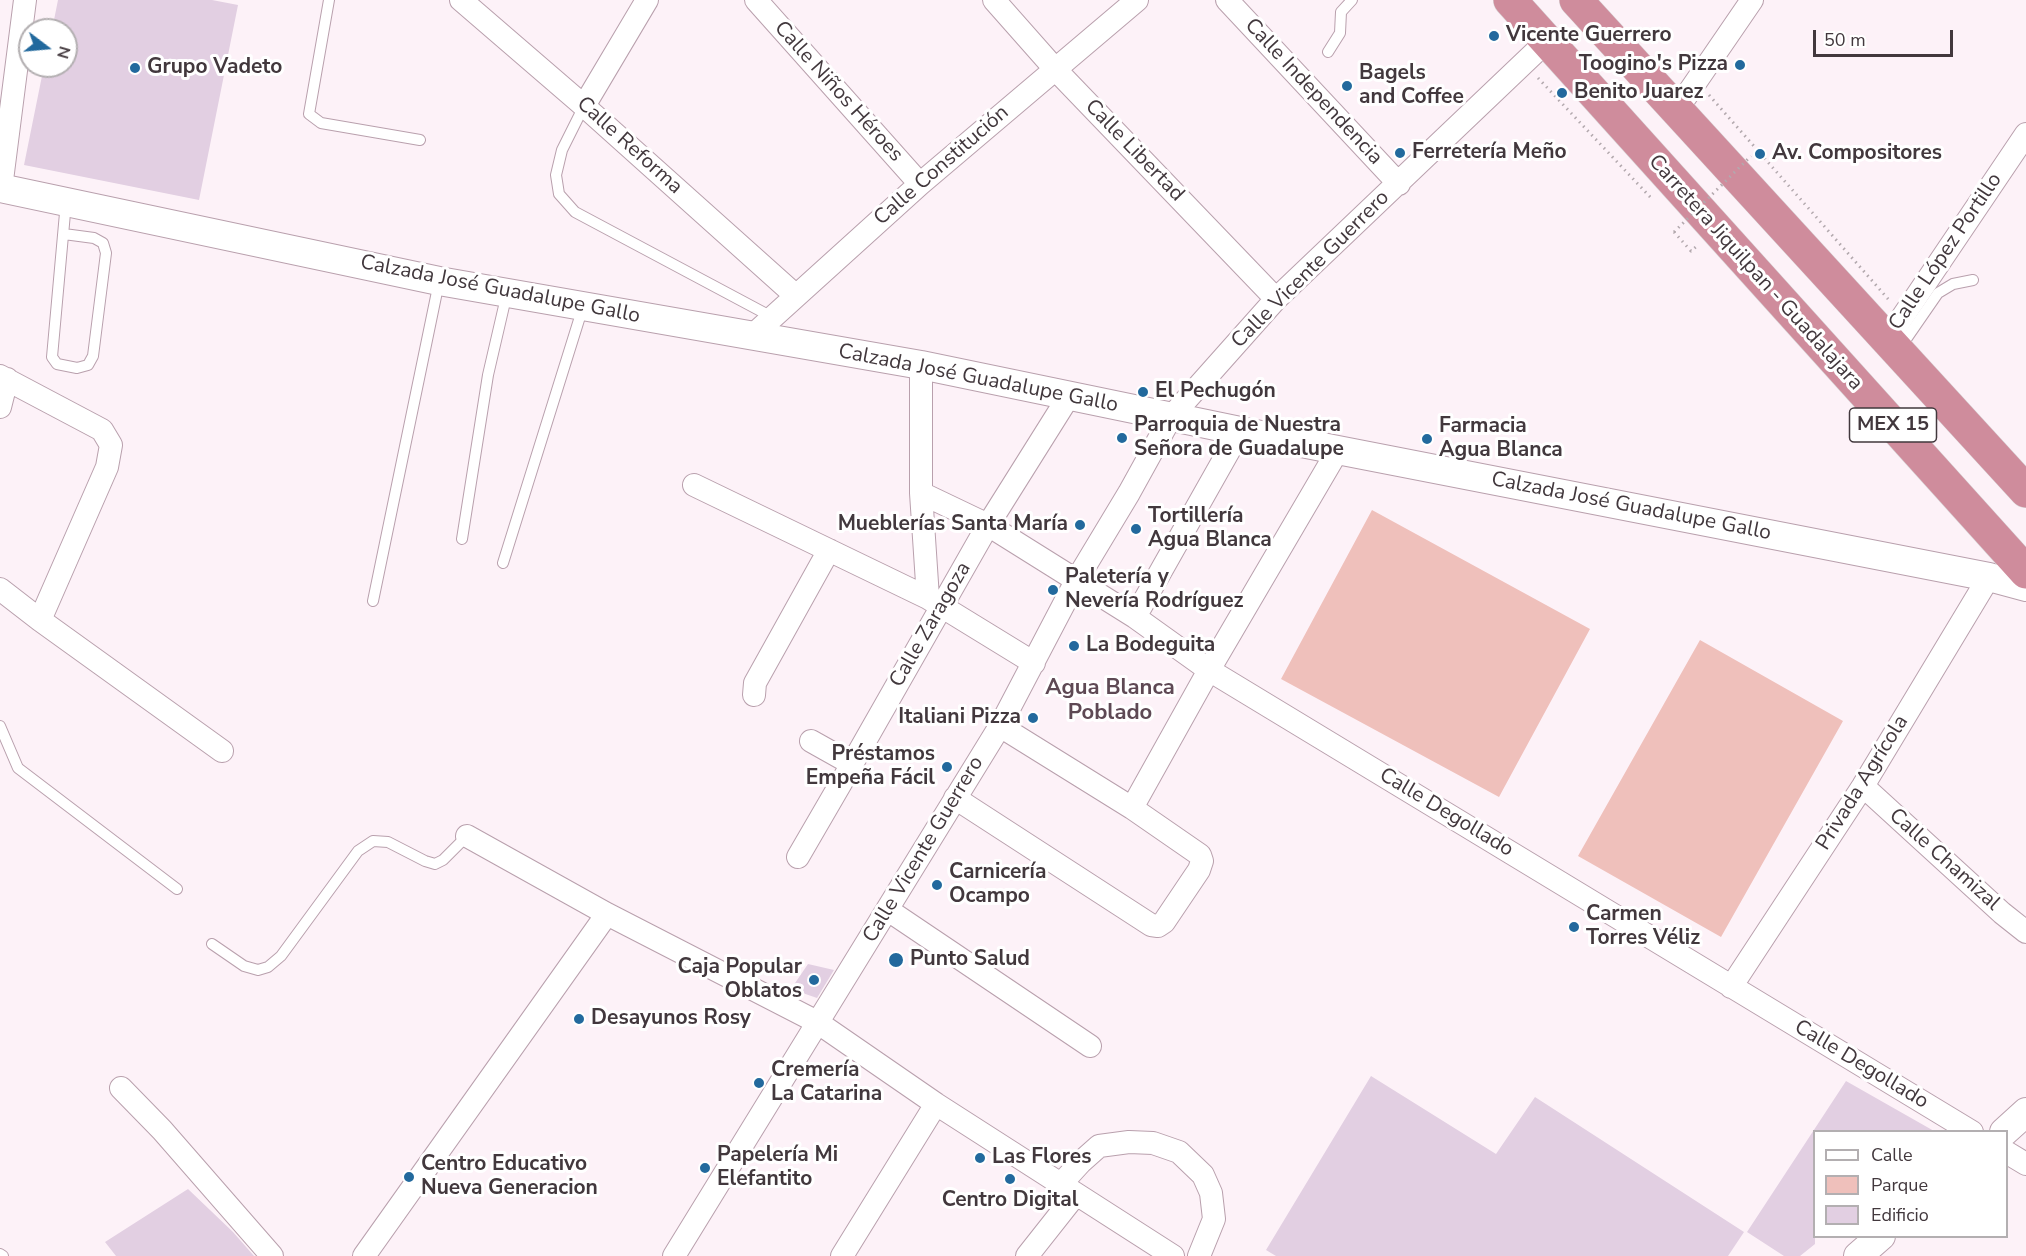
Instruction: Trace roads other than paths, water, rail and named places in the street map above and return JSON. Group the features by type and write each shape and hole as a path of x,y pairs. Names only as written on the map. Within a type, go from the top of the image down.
{"highway":[{"name":"Carretera Jiquilpan - Guadalajara","path":"1510,0 1759,279 2026,572"},
{"name":"MEX 15","path":"1576,0 1896,336 2023,481"}],"street":[{"path":"1,188 25,0"},
{"name":"Calle Reforma","path":"461,0 484,8 584,106 795,296"},
{"path":"584,106 647,0"},
{"name":"Calle Niños Héroes","path":"756,0 920,184"},
{"name":"Calle Libertad","path":"994,0 1055,69 1276,299"},
{"name":"Calle Constitución","path":"752,336 920,184 1137,0"},
{"name":"Calle Independencia","path":"1227,0 1399,184"},
{"path":"1678,108 1752,0"},
{"name":"Calle Vicente Guerrero","path":"674,1256 1000,726 1076,581 1171,417 1276,299 1547,41"},
{"name":"Calle López Portillo","path":"1896,336 2026,134"},
{"name":"Calzada José Guadalupe Gallo","path":"1,188 439,281 921,365 1240,431 1989,577 2026,587"},
{"path":"921,365 921,493 935,602"},
{"path":"0,407 3,378 102,430 111,445 107,467 40,620"},
{"name":"Calle Zaragoza","path":"798,857 852,764 935,602 988,525 1069,396"},
{"path":"1135,617 1240,431"},
{"path":"1132,808 1209,670 1338,450"},
{"path":"694,485 935,602 1034,663"},
{"name":"Calle Degollado","path":"921,493 988,525 1135,617 1209,670 1970,1130"},
{"path":"754,694 755,682 829,550"},
{"name":"Privada Agrícola","path":"1731,987 1863,786 1989,577"},
{"path":"0,589 222,751"},
{"path":"956,798 1151,925 1158,926 1164,922 1199,870 1202,861 1200,855 1132,808 1000,726"},
{"path":"811,741 852,764"},
{"name":"Calle Chamizal","path":"1863,786 2002,913 2026,932"},
{"path":"467,836 606,914 817,1022 936,1104 1173,1256"},
{"path":"888,910 1090,1046"},
{"path":"364,1256 606,914"},
{"path":"121,1088 170,1139 272,1256"},
{"path":"842,1256 936,1104"},
{"path":"2005,1130 2026,1113"},
{"path":"1027,1256 1068,1189 1081,1162 1099,1146 1129,1142 1153,1143 1179,1152 1203,1175 1211,1193 1214,1219 1199,1256"},
{"path":"2008,1153 2026,1164"},
{"path":"1858,1256 1879,1238"}],"lane":[{"path":"329,0 309,114 321,123 420,140"},
{"path":"1328,52 1340,33 1341,12 1352,0"},
{"path":"584,106 562,150 556,175 559,194 575,212 772,317"},
{"path":"64,234 94,238 103,243 106,253 93,356 88,365 77,368 57,364 52,357 66,202"},
{"path":"1896,336 1938,293 1953,284 1973,280"},
{"path":"373,602 439,281"},
{"path":"462,539 488,375 507,293"},
{"path":"503,563 583,307"},
{"path":"0,726 18,768 177,889"},
{"path":"213,944 244,966 258,970 268,967 281,957 358,851 373,841 388,842 435,864 443,860 467,836"}],"place":[{"name":"Vicente Guerrero","path":"1494,36"},
{"name":"Toogino's Pizza","path":"1740,65"},
{"name":"Grupo Vadeto","path":"135,68"},
{"name":"Bagels and Coffee","path":"1347,86"},
{"name":"Benito Juarez","path":"1562,93"},
{"name":"Ferretería Meño","path":"1400,153"},
{"name":"Av. Compositores","path":"1760,154"},
{"name":"El Pechugón","path":"1143,392"},
{"name":"Parroquia de Nuestra Señora de Guadalupe","path":"1122,438"},
{"name":"Farmacia Agua Blanca","path":"1427,439"},
{"name":"Mueblerías Santa María","path":"1080,525"},
{"name":"Tortillería Agua Blanca","path":"1136,529"},
{"name":"Paletería y Nevería Rodríguez","path":"1053,590"},
{"name":"La Bodeguita","path":"1074,646"},
{"name":"Italiani Pizza","path":"1033,718"},
{"name":"Préstamos Empeña Fácil","path":"947,767"},
{"name":"Carnicería Ocampo","path":"937,885"},
{"name":"Carmen Torres Véliz","path":"1574,927"},
{"name":"Punto Salud","path":"896,960"},
{"name":"Caja Popular Oblatos","path":"814,980"},
{"name":"Desayunos Rosy","path":"579,1019"},
{"name":"Cremería La Catarina","path":"759,1083"},
{"name":"Las Flores","path":"980,1158"},
{"name":"Papelería Mi Elefantito","path":"705,1168"},
{"name":"Centro Educativo Nueva Generacion","path":"409,1177"},
{"name":"Centro Digital","path":"1010,1179"}],"district":[{"name":"Agua Blanca Poblado","path":"1110,702"}]}
